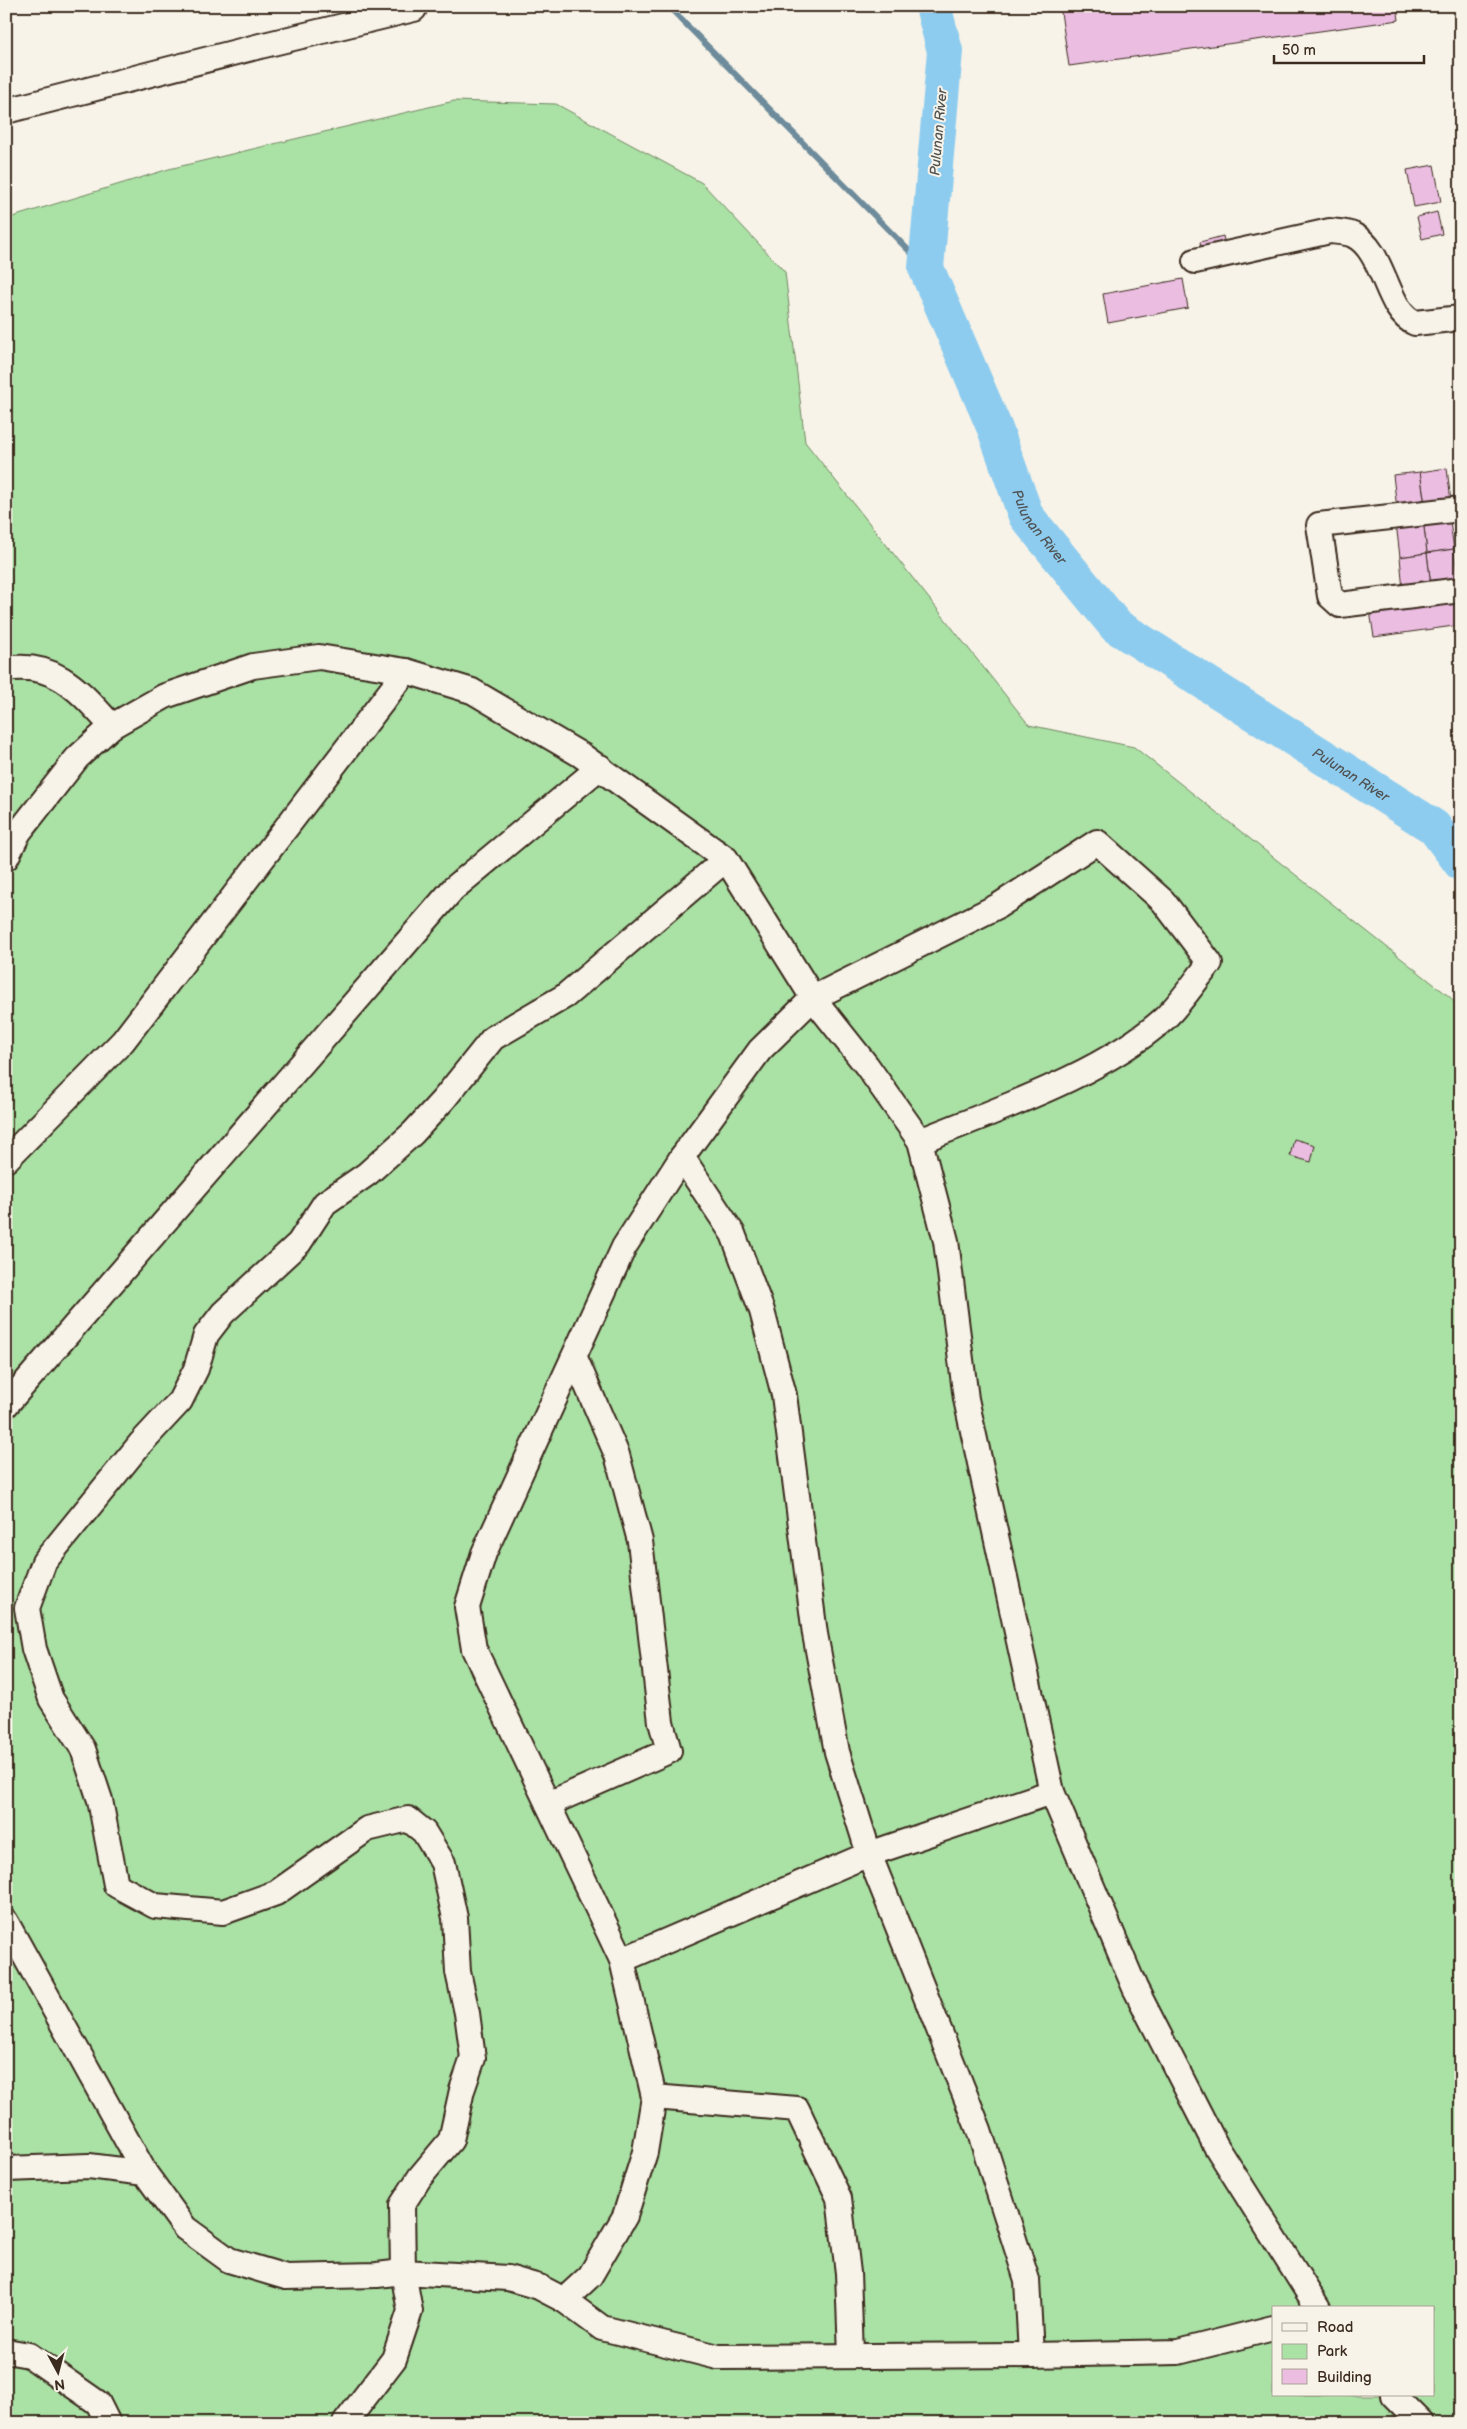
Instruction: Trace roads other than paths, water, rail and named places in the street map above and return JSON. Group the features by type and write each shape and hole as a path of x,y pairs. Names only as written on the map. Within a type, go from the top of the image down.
{"street":[{"path":"6,111 414,9"},
{"path":"1195,261 1330,231 1352,234 1370,248 1394,298 1404,316 1410,321 1415,323 1461,318"},
{"path":"1461,509 1320,525 1330,596 1340,605 1461,590"},
{"path":"6,858 19,832 76,758 112,726 164,696 253,666 319,657 406,671 472,691 600,767 726,859 812,998 867,1066 920,1141 946,1241 966,1399 1052,1792 1135,1988 1216,2146 1317,2306"},
{"path":"6,669 25,666 60,677 78,689 112,726"},
{"path":"6,1160 123,1041 406,671"},
{"path":"6,1405 453,889 600,767"},
{"path":"564,2300 590,2276 626,2216 646,2152 654,2097 622,1960 474,1649 467,1607 484,1553 575,1358 624,1247 682,1157 760,1050 812,998 998,906 1097,842 1163,901 1210,963 1165,1018 1116,1054 1026,1098 920,1141"},
{"path":"345,2423 394,2359 410,2311 403,2272 402,2205 420,2177 451,2140 462,2090 472,2058 467,2013 458,1972 455,1918 443,1863 424,1832 408,1819 367,1830 276,1893 222,1912 155,1906 116,1885 100,1800 83,1749 51,1699 34,1649 27,1608 44,1562 140,1444 180,1401 196,1369 206,1335 223,1313 298,1243 325,1203 367,1174 413,1133 444,1099 493,1038 565,996 726,859"},
{"path":"682,1157 733,1234 762,1311 784,1395 815,1634 837,1752 868,1854 979,2130 1027,2280 1031,2355"},
{"path":"548,1804 669,1751 661,1722 640,1541 617,1456 575,1358"},
{"path":"622,1960 868,1854 1052,1792"},
{"path":"6,1922 145,2173 185,2228 229,2260 286,2276 377,2275 403,2272 508,2278 539,2287 564,2300 602,2328 718,2357 1178,2352 1272,2328"},
{"path":"654,2097 797,2109 839,2198 848,2273 852,2355"},
{"path":"6,2169 89,2166 145,2173"},
{"path":"6,2351 30,2355 98,2403 108,2423"},
{"path":"1394,2396 1421,2423"}],"waterway":[{"path":"668,6 926,268"},
{"name":"Pulunan River","path":"933,6 945,51 926,268 995,429 1026,516 1116,626 1434,827 1461,863"}]}
